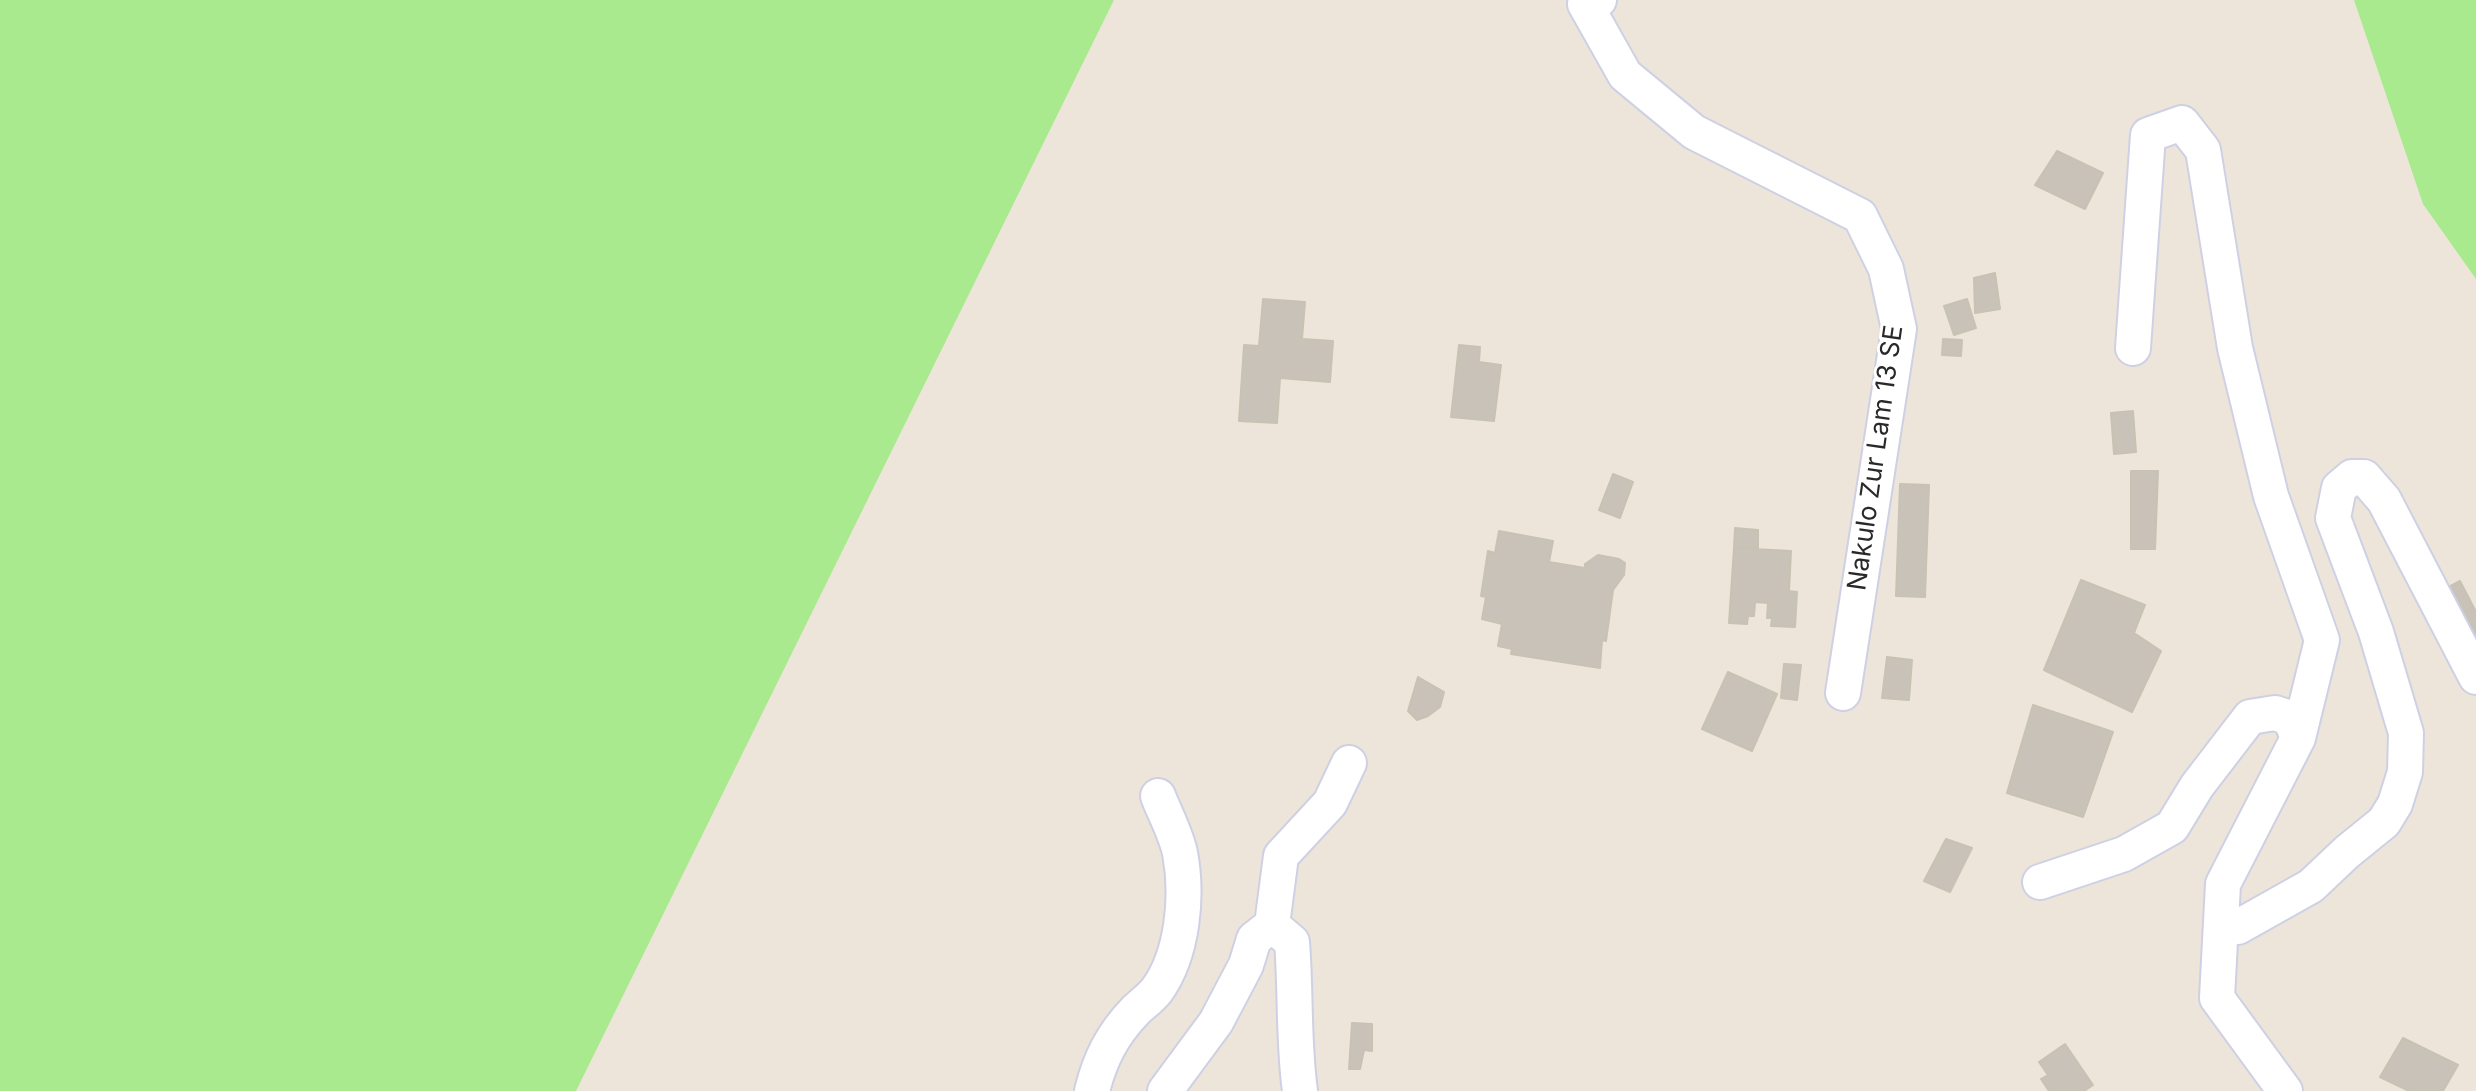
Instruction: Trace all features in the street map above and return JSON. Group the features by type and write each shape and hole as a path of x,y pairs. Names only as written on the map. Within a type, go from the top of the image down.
{"street":[{"name":"Nakulo Zur Lam 13 SE","path":"1599,0 1585,4 1625,75 1694,132 1860,216 1886,269 1899,329 1843,693"},
{"path":"2133,348 2148,135 2182,123 2203,150 2235,348 2271,496 2322,640 2298,738 2223,884 2220,906 2222,924 2217,998 2285,1091"},
{"path":"2222,924 2238,927 2311,886 2384,822 2395,804 2405,772 2406,733 2376,632 2333,518 2339,488 2352,477 2364,477 2384,500 2476,677"},
{"path":"2040,882 2124,854 2172,827 2197,786 2250,717 2275,713 2290,718 2298,738"},
{"path":"1165,1091 1216,1022 1246,965 1254,939 1272,925 1281,856 1330,803 1349,763"},
{"path":"1092,1091 1098,1065 1110,1040 1157,991 1175,955 1183,880 1180,851 1158,796"},
{"path":"1272,925 1292,942 1295,1050 1300,1091"}],"green space":[{"path":"0,0 1114,0 576,1091 0,1091"},
{"path":"2354,0 2476,0 2476,279 2423,204"}],"building":[{"path":"2057,151 2103,173 2085,209 2035,185"},
{"path":"1995,273 2000,309 1975,313 1974,278"},
{"path":"1263,299 1305,302 1302,339 1333,341 1330,382 1280,378 1277,423 1239,421 1244,345 1259,346"},
{"path":"1967,299 1976,328 1954,335 1944,306"},
{"path":"1943,339 1962,340 1961,356 1942,355"},
{"path":"1459,345 1480,347 1479,362 1501,365 1494,421 1451,417"},
{"path":"2133,411 2136,452 2114,454 2111,413"},
{"path":"2131,471 2158,471 2155,549 2131,549"},
{"path":"1613,474 1633,482 1620,518 1599,510"},
{"path":"1900,484 1929,485 1925,597 1896,596"},
{"path":"1735,528 1758,530 1758,549 1734,548"},
{"path":"1499,531 1553,541 1549,562 1585,568 1585,564 1598,555 1625,563 1624,575 1613,590 1606,641 1602,640 1600,668 1511,654 1512,649 1498,646 1502,624 1482,619 1486,597 1481,596 1488,551 1495,553"},
{"path":"1734,548 1791,551 1789,591 1797,592 1795,627 1771,626 1772,618 1767,618 1768,603 1755,602 1754,616 1748,616 1747,624 1729,623"},
{"path":"2081,580 2145,605 2134,633 2161,651 2132,712 2044,670"},
{"path":"2460,581 2476,612 2476,637 2471,639 2445,589"},
{"path":"1887,657 1912,660 1909,700 1882,698"},
{"path":"1784,664 1801,665 1797,700 1781,698"},
{"path":"1728,672 1777,694 1752,751 1702,729"},
{"path":"1418,677 1444,692 1440,707 1417,720 1408,711"},
{"path":"2033,705 2113,732 2083,817 2007,793"},
{"path":"1946,839 1972,848 1950,892 1924,881"},
{"path":"1352,1023 1372,1024 1372,1051 1364,1050 1360,1069 1349,1069"},
{"path":"2403,1038 2458,1065 2443,1091 2409,1091 2380,1077"},
{"path":"2065,1044 2093,1085 2084,1091 2049,1091 2041,1079 2048,1075 2039,1062"}]}
